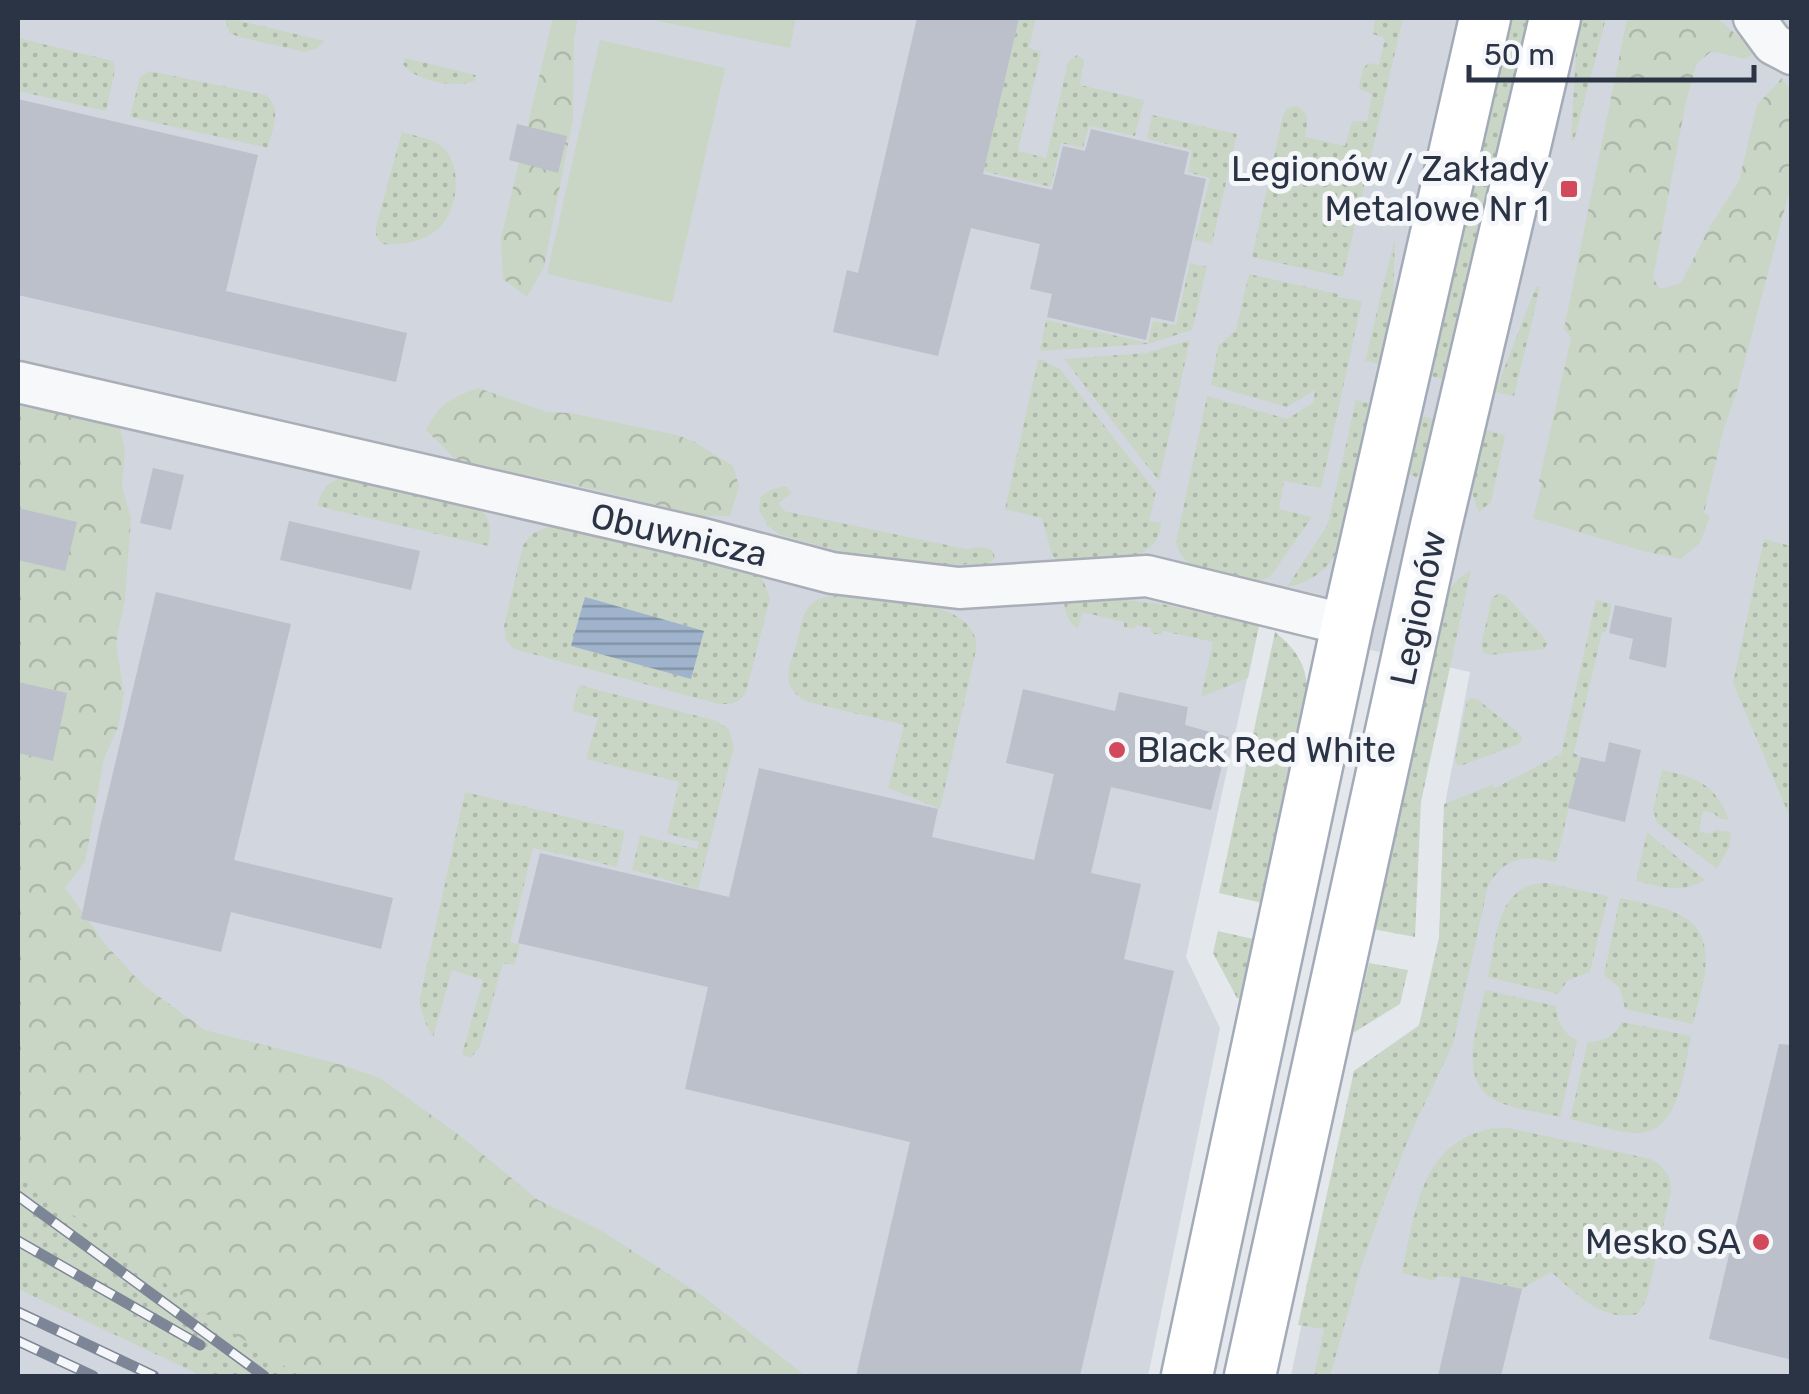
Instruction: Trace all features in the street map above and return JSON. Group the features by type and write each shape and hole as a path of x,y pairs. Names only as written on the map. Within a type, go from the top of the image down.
{"main road":[{"name":"Legionów","path":"1187,1376 1347,625 1485,18"},
{"name":"Legionów","path":"1250,1376 1435,530 1554,18"}],"street":[{"path":"1754,18 1773,44 1792,54"},
{"name":"Obuwnicza","path":"18,382 832,572 959,588 1147,576 1347,625"},
{"path":"1372,516 1435,530"}],"shaded area":[{"path":"18,18 1791,18 1791,1376 1291,1376 1354,1071 1419,1025 1439,938 1446,799 1470,672 1259,625 1186,957 1220,1028 1148,1376 18,1376"}],"green space":[{"path":"225,18 325,41 305,52 236,36 229,32"},
{"path":"553,18 578,18 573,119 544,267 527,297 503,279 501,238"},
{"path":"644,18 796,18 790,48"},
{"path":"1019,18 1036,18 1029,48 1041,52 1018,151 1046,158 1068,62 1077,55 1084,60 1080,85 1144,100 1135,136 1089,126 1083,148 1061,143 1051,187 983,171"},
{"path":"1375,18 1403,18 1343,277 1252,257 1287,108 1296,106 1304,112 1305,137 1345,146 1352,121 1367,121 1372,94 1359,87 1363,68 1369,63 1379,65 1385,38 1373,34"},
{"path":"1508,18 1530,18 1446,380 1424,374"},
{"path":"1578,18 1606,18 1571,140"},
{"path":"1717,18 1757,52 1744,59 1712,51 1697,63 1686,101 1653,278 1660,289 1681,283 1739,181 1757,105 1782,78 1791,91 1792,181 1723,431 1704,513 1710,516 1700,543 1681,559 1533,518 1571,338 1564,329 1627,19"},
{"path":"18,38 113,61 115,70 106,111 18,91"},
{"path":"600,40 725,68 672,303 547,274"},
{"path":"405,58 476,75 474,81 466,83 436,82 408,70 403,64"},
{"path":"149,71 266,95 275,113 268,148 130,117 140,77"},
{"path":"1152,115 1237,134 1212,244 1195,240 1210,178 1188,172 1192,150 1147,139"},
{"path":"402,132 432,141 447,153 455,173 455,197 447,218 428,236 382,244 376,226"},
{"path":"1395,238 1392,332 1384,365 1365,361"},
{"path":"1190,263 1207,267 1192,330 1148,344 1040,351 1046,320 1148,343 1153,321 1176,325"},
{"path":"1249,274 1362,301 1321,488 1284,481 1279,509 1312,517 1272,574 1255,582 1192,567 1180,554 1176,542 1207,396 1287,419 1313,403 1315,390 1287,407 1211,385 1218,346 1236,330"},
{"path":"1536,287 1540,287 1514,396 1495,392"},
{"path":"1190,340 1159,481 1064,359 1146,353"},
{"path":"1038,360 1060,369 1156,492 1149,521 1161,523 1159,533 1144,552 1061,564 1052,555 1042,518 1005,509"},
{"path":"478,388 547,412 570,413 693,441 733,466 739,486 730,516 701,516 562,482 458,462 426,430 447,403"},
{"path":"1356,400 1375,405 1358,477 1352,484 1355,489 1343,537 1319,574 1287,587 1328,524"},
{"path":"18,406 120,428 125,451 122,486 131,518 125,599 116,643 124,695 118,727 104,759 85,862 65,888 105,944 143,985 205,1030 380,1078 463,1138 538,1200 600,1230 700,1294 806,1376 300,1376 224,1327 18,1177"},
{"path":"1416,415 1437,420 1423,474 1416,477 1405,472"},
{"path":"1485,430 1505,435 1491,502 1479,512 1472,481"},
{"path":"343,477 478,508 489,525 488,546 317,506 326,488"},
{"path":"786,487 792,493 779,503 784,511 966,549 986,548 993,551 995,558 989,564 923,565 846,553 780,535 768,526 759,510 760,498"},
{"path":"552,525 748,569 762,578 770,598 743,696 719,704 514,649 506,640 504,626 523,545 532,534"},
{"path":"1764,539 1791,546 1791,820 1733,683"},
{"path":"1471,570 1421,802 1415,937 1373,929 1444,600 1455,582"},
{"path":"1499,593 1545,639 1544,649 1483,653 1481,645 1492,598"},
{"path":"837,596 922,604 962,620 973,633 976,650 940,809 888,788 904,725 808,702 792,689 788,674 804,615 817,600"},
{"path":"1118,599 1162,604 1259,626 1248,678 1201,697 1213,642 1163,631 1162,635 1151,633 1151,628 1136,625 1135,629 1124,627 1124,622 1082,612 1078,629 1068,616 1064,601"},
{"path":"1596,600 1612,604 1574,753 1581,757 1556,862 1517,860 1502,869 1488,886 1453,1044 1409,1137 1379,1216 1330,1376 1314,1376 1324,1329 1298,1325 1354,1071 1419,1026 1439,938 1444,804 1492,785 1495,788 1561,754"},
{"path":"1275,632 1301,662 1307,694 1305,721 1300,722 1262,903 1219,893"},
{"path":"579,685 717,721 729,730 734,747 698,889 632,870 640,835 697,849 699,842 667,834 679,782 586,759 598,718 572,711"},
{"path":"1471,698 1522,739 1519,744 1460,766 1455,758 1467,701"},
{"path":"1662,770 1704,784 1724,808 1729,820 1703,811 1699,831 1731,832 1729,847 1717,869 1657,823 1653,810"},
{"path":"465,792 625,831 617,867 533,848 510,942 520,945 514,965 503,963 480,1046 471,1058 462,1054 483,980 452,970 433,1037 419,1002"},
{"path":"1647,832 1705,880 1679,888 1636,881"},
{"path":"1546,883 1608,896 1590,972 1568,980 1558,994 1488,977 1501,916 1508,903 1517,892"},
{"path":"1620,898 1674,912 1690,921 1699,933 1706,961 1693,1024 1625,1009 1620,988 1604,975"},
{"path":"1218,931 1253,939 1242,999 1237,998 1213,953"},
{"path":"1369,963 1408,970 1400,1004 1353,1033"},
{"path":"1485,990 1556,1006 1561,1026 1577,1040 1560,1117 1497,1101 1476,1080 1473,1051"},
{"path":"1622,1022 1691,1036 1683,1080 1672,1109 1654,1129 1640,1133 1570,1119 1588,1042 1608,1037"},
{"path":"18,1110 607,1376 202,1376 18,1289"},
{"path":"1493,1128 1509,1128 1650,1159 1663,1168 1671,1192 1646,1301 1637,1314 1624,1316 1601,1310 1551,1272 1522,1289 1462,1276 1437,1276 1435,1281 1402,1273 1417,1204 1435,1164 1468,1136"}],"water":[{"path":"585,597 704,631 691,679 571,646"}],"building":[{"path":"917,18 1019,18 983,174 1052,190 1063,146 1085,151 1091,129 1189,152 1184,174 1206,179 1174,322 1151,317 1146,340 1047,317 1052,294 1030,289 1040,244 971,228 938,356 833,332 847,270 858,273"},
{"path":"18,99 258,155 226,291 407,333 396,382 18,295"},
{"path":"517,124 567,136 558,173 509,160"},
{"path":"153,468 184,475 171,530 140,523"},
{"path":"18,508 77,522 65,571 18,560"},
{"path":"289,521 420,551 411,590 280,560"},
{"path":"156,592 291,624 234,860 393,898 381,949 231,912 221,952 81,919"},
{"path":"1615,605 1672,618 1666,668 1629,659 1633,639 1609,633"},
{"path":"18,682 67,693 53,761 18,753"},
{"path":"1023,689 1115,711 1119,692 1188,707 1185,725 1229,737 1211,810 1111,787 1091,873 1141,884 1124,959 1174,971 1080,1376 856,1376 910,1142 685,1089 708,987 518,943 540,853 729,897 759,768 938,809 932,837 1034,860 1054,774 1006,763"},
{"path":"1609,742 1641,750 1625,822 1568,808 1581,757 1605,762"},
{"name":"Mesko SA","path":"1779,1044 1792,1045 1792,1360 1709,1339"},
{"path":"1461,1276 1522,1289 1501,1376 1438,1376"}],"railway":[{"path":"18,1196 264,1376"},
{"path":"18,1241 200,1345"},
{"path":"18,1312 154,1376"},
{"path":"18,1341 93,1376"}],"place":[{"name":"Legionów / Zakłady Metalowe Nr 1","path":"1569,189"},
{"name":"Black Red White","path":"1117,750"},
{"name":"Mesko SA","path":"1761,1242"}]}
